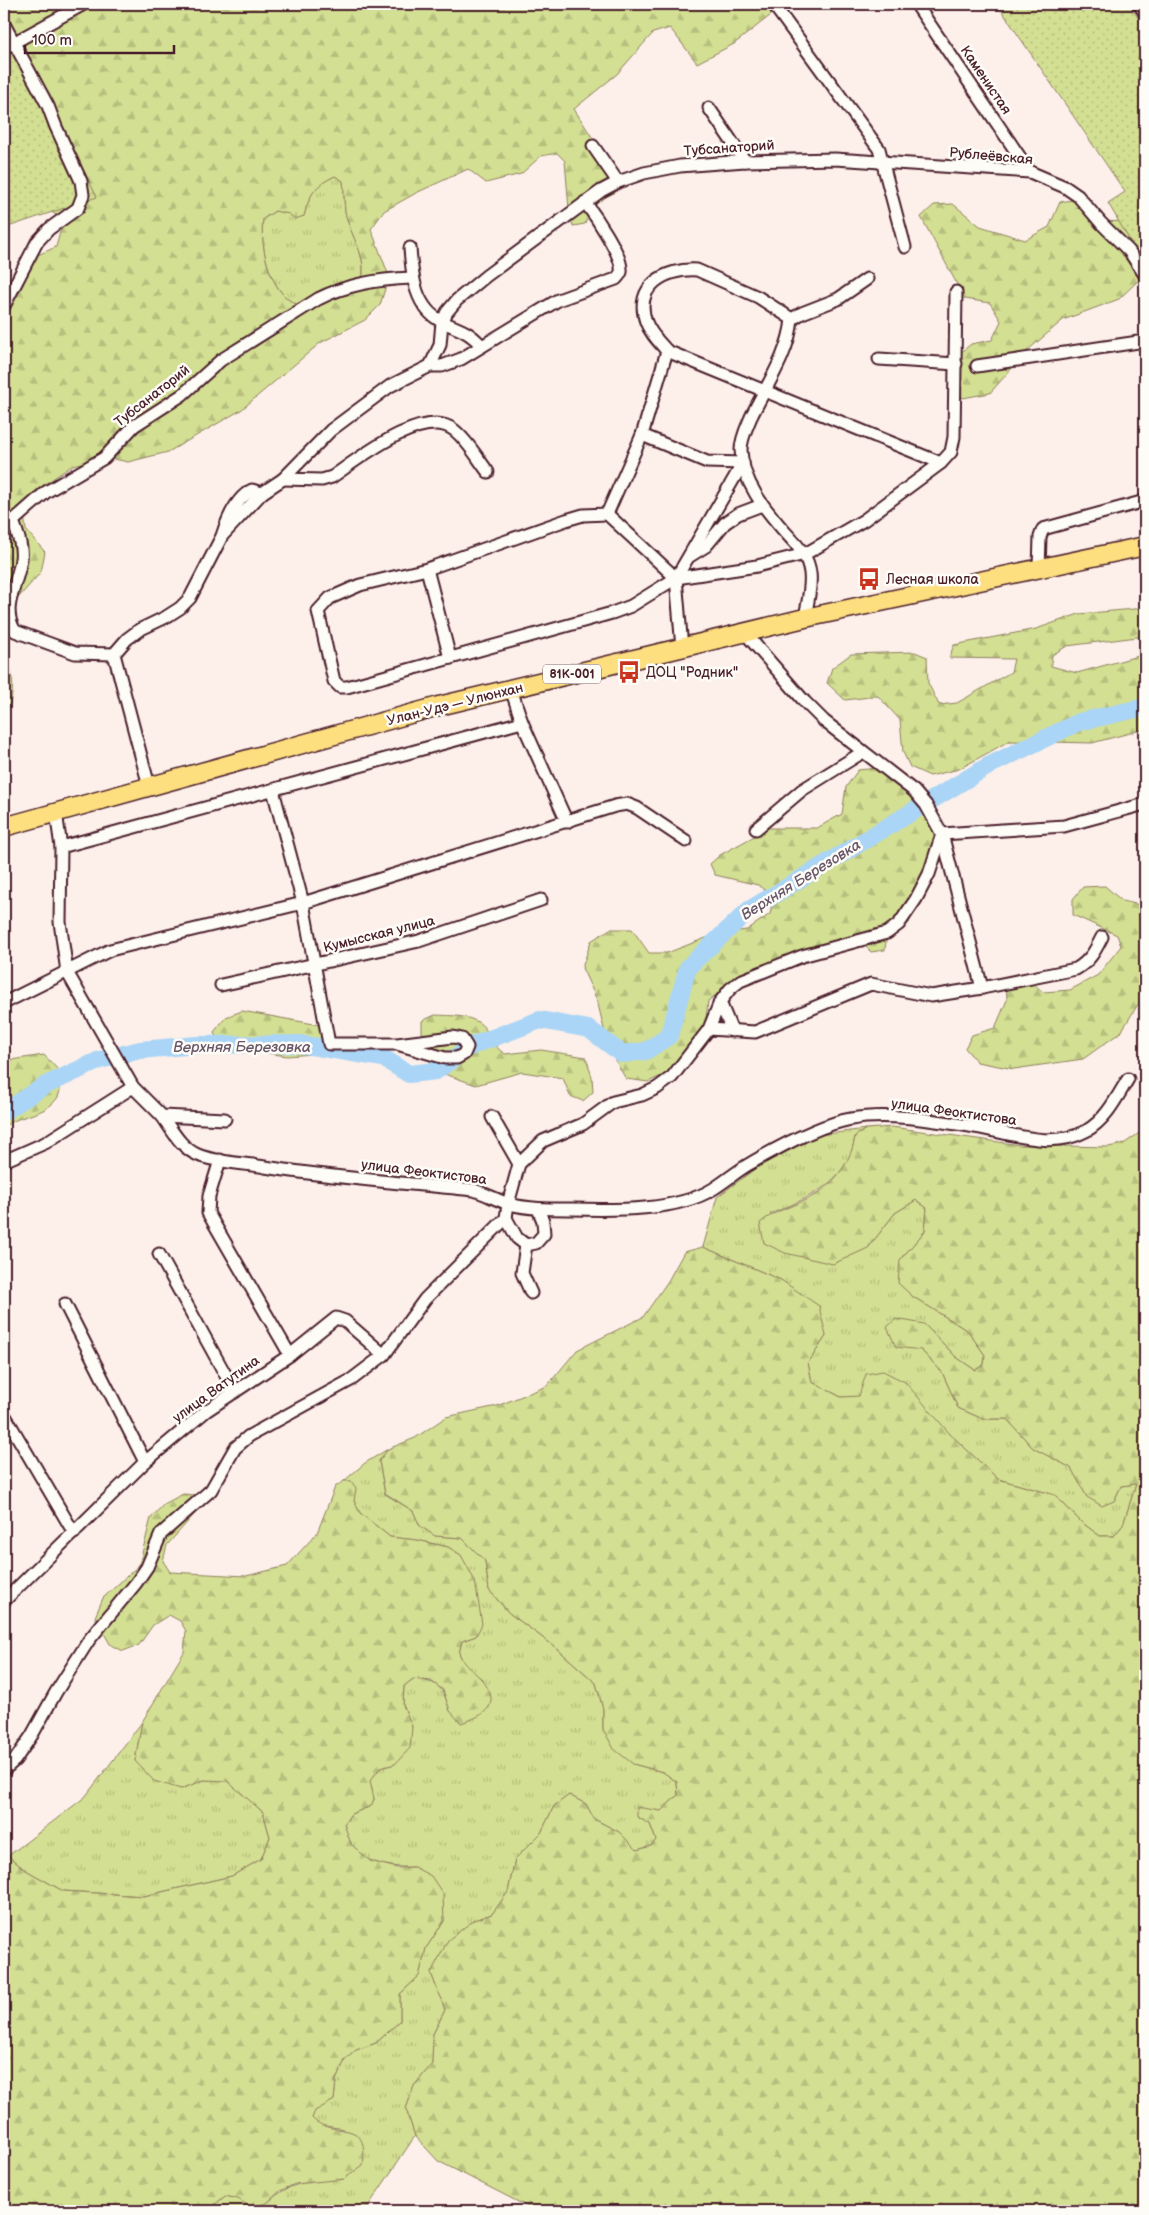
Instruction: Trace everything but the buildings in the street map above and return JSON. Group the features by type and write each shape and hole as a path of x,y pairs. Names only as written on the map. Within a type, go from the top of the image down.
{"main road":[{"name":"Улан-Удэ — Улюнхан","path":"4,827 430,709 511,689 804,618 1145,546"}],"street":[{"path":"9,45 84,4"},
{"path":"774,4 879,149 905,247"},
{"name":"Каменистая","path":"916,4 1030,172"},
{"path":"1139,4 1145,13"},
{"path":"4,24 9,45 48,106 81,181 83,195 78,208 49,229 37,242 4,306"},
{"path":"709,108 745,161"},
{"path":"593,146 618,182"},
{"name":"Тубсанаторий","path":"442,322 447,312 471,288 585,202 618,182 644,173 680,166 745,161 835,159 883,162"},
{"name":"Рублеёвская","path":"883,162 1030,172 1065,187 1078,196 1101,223 1129,250 1145,275"},
{"path":"149,786 114,654 127,639 139,630 166,617 180,608 190,598 222,536 262,492 283,479 341,422 390,386 430,366 451,364 558,300 616,279 621,272 612,244 601,224 585,202"},
{"path":"410,248 412,278 426,309 442,322 470,333 482,346"},
{"path":"792,319 758,297 697,270 672,272 658,278 648,290 644,306 646,322 666,351 942,463"},
{"name":"Тубсанаторий","path":"114,654 75,654 15,631 8,624 4,615 5,607 21,559 21,546 13,521 46,492 104,458 134,426 182,395 221,360 318,299 330,293 370,281 412,278"},
{"path":"804,618 810,573 805,554 762,505 749,482 742,463 741,448 744,434 763,390 786,347 792,319 802,313 838,299 867,279"},
{"path":"676,578 607,514 584,515 427,569 360,585 330,598 318,611 334,681 340,687 347,687 612,613 630,606 676,578 757,566 805,554 864,520 942,463 951,452 954,437 956,292"},
{"path":"430,366 440,345 442,322"},
{"path":"977,366 1145,341"},
{"path":"607,514 642,435 666,351"},
{"path":"878,359 956,364"},
{"path":"283,479 322,480 332,477 389,438 432,424 443,424 454,430 488,472"},
{"path":"642,435 707,462 742,463"},
{"path":"682,648 676,578 742,463"},
{"path":"1040,569 1040,537 1044,529 1145,501"},
{"path":"688,557 706,546 726,522 738,514 762,505"},
{"path":"427,569 450,658"},
{"path":"745,633 804,702 824,721 914,791 926,806 942,834 982,988"},
{"path":"511,689 522,722 567,822"},
{"path":"61,847 522,722"},
{"path":"756,830 802,790 863,752"},
{"path":"273,790 303,903 328,1044 397,1044 454,1037 462,1039 467,1047 464,1054 457,1058 451,1058 397,1044"},
{"path":"4,1003 110,950 303,903 626,804 637,808 686,841"},
{"path":"942,834 1064,826 1145,804"},
{"name":"улица Феоктистова","path":"56,812 61,847 60,922 67,972 133,1087 162,1116 188,1150 198,1155 322,1176 474,1190 508,1204 538,1209 613,1210 681,1202 697,1197 751,1163 818,1130 851,1119 893,1117 975,1127 1042,1140 1066,1139 1087,1130 1106,1115 1128,1079"},
{"path":"538,1209 543,1221 544,1234 536,1243 526,1245 517,1238 506,1218 508,1204 519,1164 543,1141 583,1124 613,1102 642,1096 672,1077 709,1029 720,1002 730,989 740,981 784,963 887,933 898,924 916,899 929,874 942,834"},
{"name":"Кумысская улица","path":"221,985 419,942 541,900"},
{"path":"709,1029 748,1032 763,1030 871,984 930,996 982,988 1076,969 1086,964 1102,937"},
{"path":"720,1002 732,1031"},
{"path":"4,1161 45,1143 133,1087"},
{"path":"162,1116 225,1120"},
{"path":"492,1117 519,1164"},
{"path":"220,1160 209,1196 208,1213 290,1355"},
{"path":"4,1770 15,1760 32,1735 56,1692 89,1640 147,1567 161,1534 211,1490 235,1448 249,1436 352,1380 384,1356 425,1298 506,1218"},
{"path":"526,1245 522,1273 531,1293"},
{"path":"159,1254 235,1392"},
{"path":"65,1304 145,1462"},
{"name":"улица Ватутина","path":"4,1601 145,1462 206,1411 290,1355 336,1318 345,1321 384,1356"},
{"path":"4,1414 74,1533"}],"green space":[{"path":"4,4 778,4 780,8 734,44 697,63 670,28 653,33 617,74 574,109 614,171 616,192 596,204 585,224 573,226 569,209 565,161 557,153 541,156 521,174 486,183 468,169 416,193 384,211 371,229 389,276 380,305 365,320 320,343 241,410 168,452 128,462 105,457 73,465 35,491 23,507 26,530 45,552 41,572 4,614 4,305 18,266 56,247 62,225 55,214 37,205 4,194","holes":["335,176 343,181 346,215 362,260 362,279 354,290 331,299 307,306 292,302 275,283 265,257 262,230 263,219 275,211 289,214 295,219 304,216 311,196 322,183"]},
{"path":"997,4 1129,4 1145,28 1145,246 1136,251 1108,203 1125,192"},
{"path":"4,14 97,197 5,228 4,227"},
{"path":"335,176 343,181 346,215 362,260 363,276 354,290 331,299 303,306 292,302 275,283 265,257 262,230 263,219 275,211 304,216 308,202 314,192 322,183"},
{"path":"1078,199 1091,222 1129,221 1145,226 1145,274 1119,299 1063,320 1028,350 990,393 963,398 953,386 951,361 971,344 992,340 1001,321 990,303 965,299 921,217 934,205 953,204 980,226 1025,240 1049,227 1060,202"},
{"path":"1145,608 1145,636 1067,646 1052,655 1051,666 1077,673 1145,654 1145,729 1092,743 1009,741 959,769 930,776 910,767 903,752 900,720 878,696 845,700 827,683 832,668 851,654 915,652 927,657 928,683 939,705 957,703 1011,672 1014,659 949,658 954,645 1036,629 1079,614"},
{"path":"4,652 13,685 11,701 4,719"},
{"path":"878,768 908,794 928,819 939,847 932,885 916,899 909,923 887,933 885,950 871,952 856,937 802,951 743,973 708,1001 704,1036 683,1066 648,1082 626,1079 609,1050 597,1000 582,968 591,941 610,929 632,929 649,953 667,953 716,934 747,930 770,914 774,897 758,885 715,875 710,864 720,855 769,828 817,828 842,814 846,787 858,770"},
{"path":"1105,886 1122,901 1145,906 1145,993 1121,1032 1083,1059 1014,1069 977,1062 965,1048 972,1035 995,1028 1007,1000 1006,980 1012,977 1026,978 1043,992 1070,990 1098,975 1121,946 1117,935 1073,915 1073,899 1083,887"},
{"path":"242,1011 325,1026 335,1039 326,1053 287,1056 219,1046 214,1032 226,1017"},
{"path":"435,1015 470,1018 476,1021 482,1025 495,1045 505,1054 541,1050 586,1057 592,1077 593,1092 583,1101 570,1096 563,1078 522,1072 476,1085 436,1071 422,1046 422,1021"},
{"path":"44,1055 62,1074 58,1097 40,1112 18,1119 4,1127 4,1061"},
{"path":"892,1127 1020,1145 1109,1147 1125,1143 1145,1129 1145,2211 536,2211 438,2161 415,2136 406,2109 414,2086 432,2064 433,2034 445,2010 431,1973 448,1940 474,1920 492,1914 508,1892 515,1859 541,1833 554,1806 569,1795 586,1804 594,1819 619,1832 637,1850 651,1846 656,1840 650,1824 637,1817 637,1807 661,1811 678,1795 677,1782 663,1772 633,1764 614,1749 603,1729 603,1709 596,1683 554,1646 509,1613 489,1590 485,1561 462,1538 435,1536 420,1526 413,1511 385,1493 379,1461 388,1449 415,1438 446,1417 497,1406 547,1386 577,1350 643,1317 668,1281 684,1252 703,1247 781,1280 819,1306 826,1336 808,1363 812,1382 841,1397 859,1396 866,1374 883,1371 905,1382 950,1434 998,1479 1055,1495 1081,1522 1100,1536 1114,1536 1123,1525 1136,1484 1121,1486 1114,1501 1102,1506 1087,1497 1071,1468 1033,1448 1007,1419 983,1419 958,1408 942,1372 921,1350 896,1347 887,1327 896,1319 924,1324 956,1357 975,1370 984,1365 985,1355 968,1331 912,1296 898,1283 900,1260 925,1231 927,1208 916,1200 895,1213 868,1248 833,1264 785,1253 764,1243 760,1223 773,1214 815,1195 830,1184 847,1162 855,1136 866,1129"},
{"path":"866,1129 855,1136 845,1166 824,1187 798,1202 770,1214 868,1248 895,1213 916,1200 927,1208 925,1231 900,1260 912,1296 968,1331 985,1355 984,1365 975,1370 956,1357 924,1324 921,1350 942,1372 958,1408 983,1419 1007,1419 1033,1448 1071,1467 1087,1497 1114,1501 1121,1486 1136,1484 1123,1525 1114,1536 1100,1536 1081,1522 1055,1495 998,1479 950,1434 859,1397 841,1397 812,1382 808,1363 826,1336 781,1280 703,1247 717,1197 756,1168 819,1135"},
{"path":"388,1449 379,1461 385,1494 413,1511 420,1526 436,1536 462,1538 485,1561 489,1590 509,1613 554,1646 596,1683 603,1709 603,1729 633,1764 663,1772 677,1782 678,1795 661,1811 637,1817 650,1824 656,1840 651,1846 637,1850 619,1832 594,1819 586,1804 569,1795 554,1806 541,1833 515,1859 508,1892 492,1914 474,1920 431,1973 445,2010 433,2034 432,2064 414,2086 406,2109 415,2136 365,2211 292,2211 269,2209 262,2211 207,2211 225,2196 267,2203 285,2190 303,2183 344,2179 344,2129 319,2125 312,2118 314,2111 334,2100 336,2080 345,2060 356,2050 376,2043 400,2021 400,1994 419,1976 426,1948 444,1921 414,1867 397,1867 379,1863 362,1856 350,1843 344,1824 351,1814 371,1806 374,1799 370,1781 380,1768 395,1764 412,1727 403,1705 404,1686 413,1679 434,1684 439,1687 445,1696 450,1711 482,1679 465,1666 459,1653 462,1641 476,1636 461,1555 448,1547 417,1540 390,1537 360,1513 354,1501 351,1481 344,1481 365,1463"},
{"path":"344,1481 351,1481 356,1488 354,1501 360,1513 390,1537 417,1540 448,1547 461,1555 475,1581 482,1624 476,1636 462,1641 459,1653 467,1666 482,1680 491,1696 491,1703 483,1713 461,1723 450,1711 443,1690 431,1681 413,1679 404,1686 403,1705 412,1727 410,1748 395,1764 380,1768 370,1781 374,1799 371,1806 351,1814 344,1824 351,1844 370,1861 397,1868 414,1867 431,1876 443,1894 444,1921 426,1948 419,1976 400,1994 400,2021 376,2043 356,2050 345,2060 336,2080 334,2100 315,2111 312,2118 330,2128 355,2134 361,2140 364,2150 363,2165 344,2179 295,2184 280,2191 267,2203 250,2207 238,2199 225,2196 207,2211 4,2211 4,1856 8,1856 24,1869 63,1891 144,1896 232,1876 261,1859 270,1837 263,1812 227,1781 204,1780 181,1789 154,1781 135,1761 142,1722 184,1652 186,1631 180,1621 169,1615 153,1625 139,1645 123,1651 110,1644 95,1617 103,1598 139,1565 151,1518 164,1504 183,1494 196,1495 200,1508 167,1545 163,1561 170,1572 246,1576 287,1566 317,1533 335,1487"},
{"path":"142,1722 135,1761 181,1789 204,1780 227,1780 263,1812 270,1837 261,1859 232,1876 144,1896 63,1891 24,1869 8,1856 85,1797"}],"waterway":[{"name":"Верхняя Березовка","path":"4,1112 44,1086 100,1060 140,1050 197,1045 299,1044 383,1058 409,1074 436,1071 471,1046 540,1020 589,1029 622,1054 646,1051 669,1036 688,967 749,910 990,765 1079,722 1145,707"}],"place":[{"name":"Лесная школа","path":"869,579"},
{"name":"ДОЦ \"Родник\"","path":"629,672"}]}
